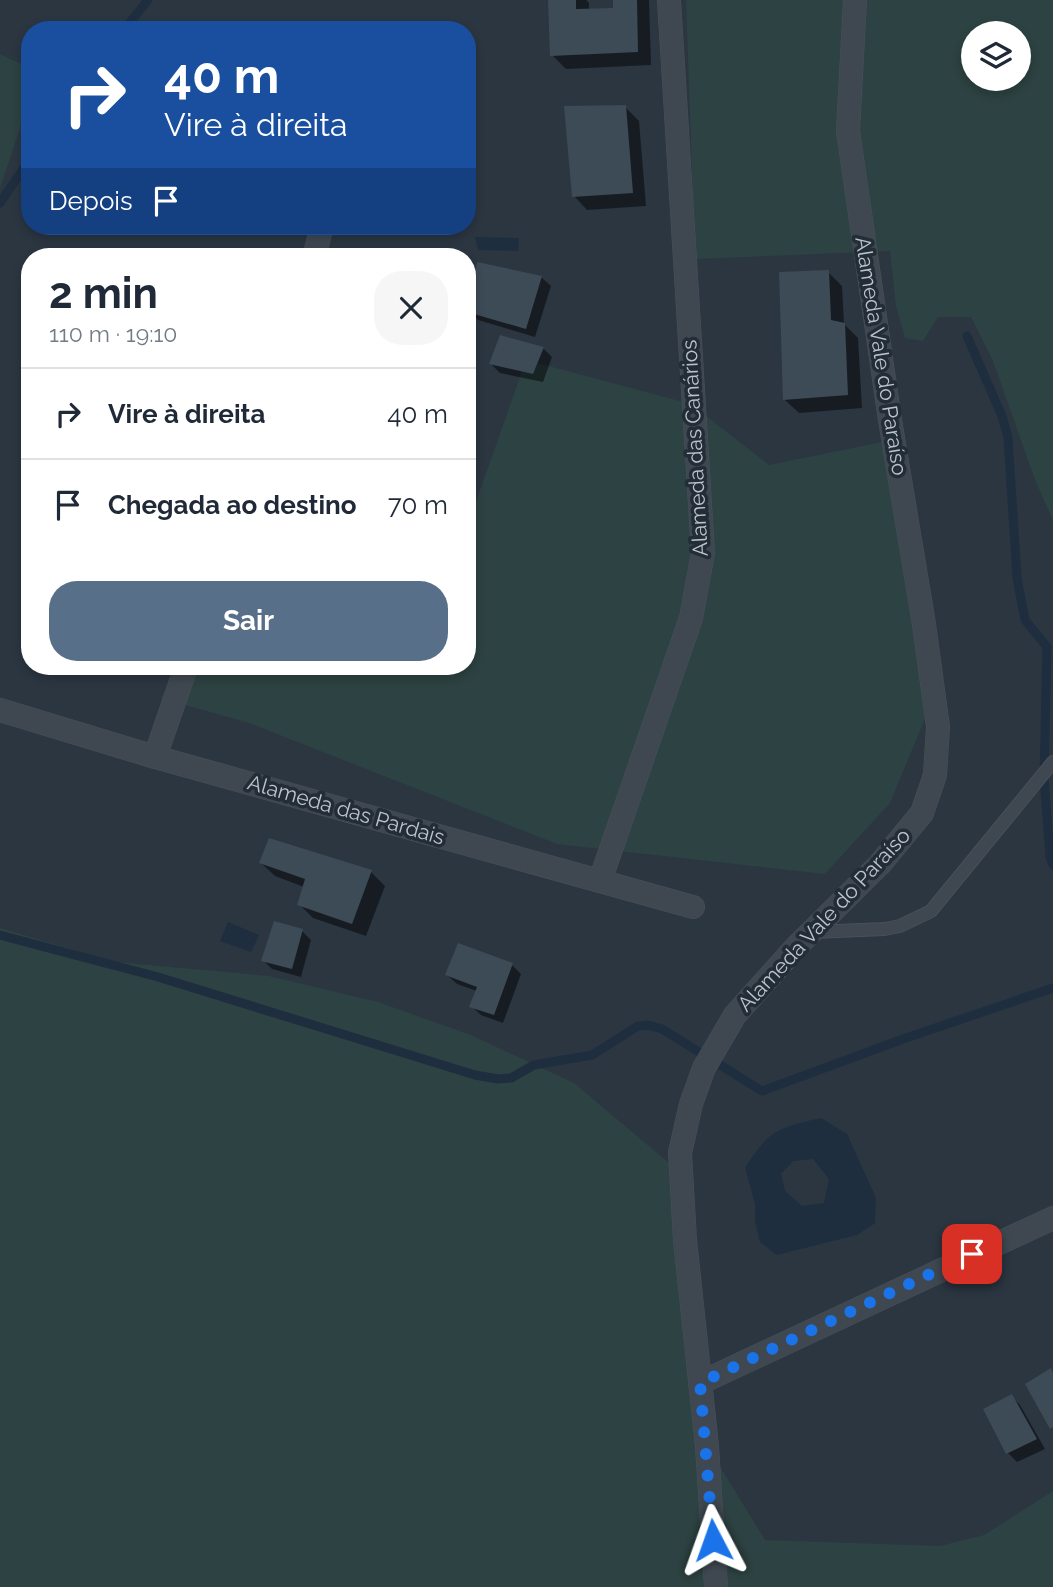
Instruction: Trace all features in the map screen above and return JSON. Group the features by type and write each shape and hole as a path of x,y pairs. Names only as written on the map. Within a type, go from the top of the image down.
{"street":[{"name":"Alameda das Canários","path":"600,881 691,618 703,553 670,0"},
{"name":"Alameda Vale do Paraíso","path":"716,1587 700,1383 685,1240 680,1153 691,1104 704,1068 735,1015 880,864 922,813 936,775 938,727 924,624 890,420 848,131 855,0"},
{"path":"155,757 183,675"},
{"name":"Alameda das Pardais","path":"0,710 155,757 693,907"},
{"path":"700,1383 1053,1218"}],"lane":[{"path":"812,932 885,929 900,926 931,911 1053,762"}],"green space":[{"path":"686,0 1053,0 1053,520 1035,480 993,361 971,317 938,317 923,341 905,338 896,306 890,251 695,259"},
{"path":"0,54 21,64 21,125 0,188"},
{"path":"526,360 691,404 769,465 901,438 926,716 890,803 825,874 557,844 249,723 161,698 176,675 476,675 476,502"},
{"path":"0,928 115,962 269,976 378,1002 471,1035 574,1083 675,1168 716,1460 765,1540 940,1546 984,1535 1053,1491 1053,1587 0,1587"}],"water":[{"path":"475,237 519,238 518,251 478,250"},
{"path":"228,922 259,935 251,952 220,941"},
{"path":"821,1118 847,1134 876,1198 875,1223 857,1235 777,1255 760,1242 755,1222 755,1204 745,1168 761,1145 776,1132","holes":["813,1159 829,1179 824,1203 802,1206 785,1191 781,1174 793,1161"]}],"building":[{"path":"548,0 576,0 576,9 613,8 613,0 637,0 638,52 550,56"},
{"path":"626,105 633,193 572,197 564,106"},
{"path":"477,262 542,276 526,329 476,315"},
{"path":"829,270 831,320 845,323 848,395 783,400 779,272"},
{"path":"500,335 544,347 533,374 489,364"},
{"path":"269,838 372,870 352,924 297,905 305,879 259,863"},
{"path":"274,921 303,929 292,969 261,961"},
{"path":"458,943 513,963 494,1015 469,1007 477,987 445,975"},
{"path":"1051,1368 1053,1427 1050,1429 1025,1384"},
{"path":"1012,1394 1037,1439 1006,1454 983,1409"}],"waterway":[{"path":"131,21 148,0"},
{"path":"0,203 21,172"},
{"path":"967,336 1002,416 1008,438 1017,578 1025,620 1047,647 1044,778 1050,857 1053,865"},
{"path":"0,935 158,977 475,1075 498,1079 511,1078 534,1065 592,1055 638,1026 648,1025 662,1029 762,1091 1053,988"}],"route":[{"path":"713,1540 700,1383 972,1254"}]}
